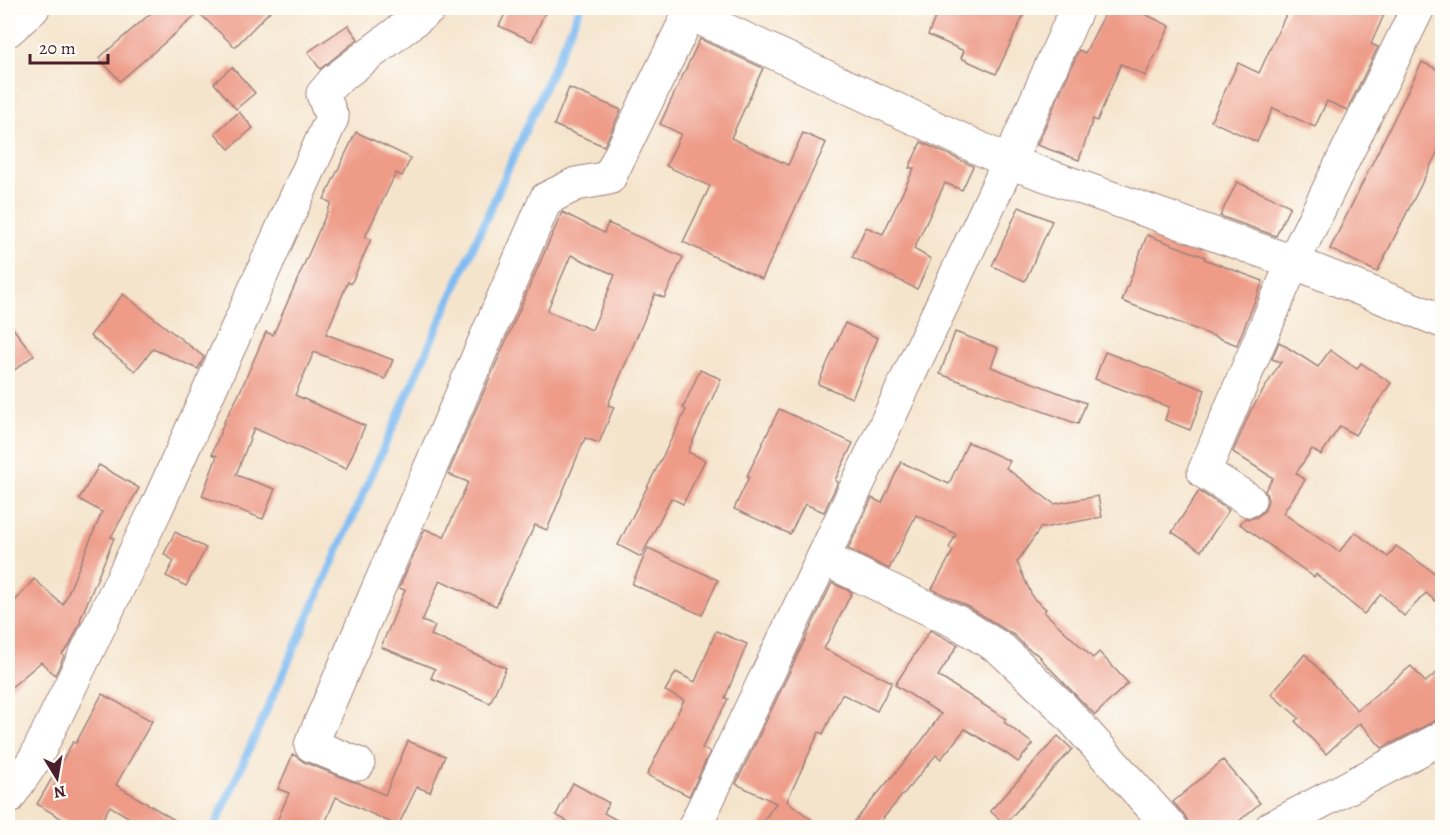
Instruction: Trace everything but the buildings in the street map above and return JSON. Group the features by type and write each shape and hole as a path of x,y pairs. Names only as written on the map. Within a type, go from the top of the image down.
{"street":[{"path":"8,30 33,8"},
{"path":"8,798 36,758 156,509 333,118 323,94 334,81 430,8"},
{"path":"694,828 1009,162 1077,8"},
{"path":"1248,500 1204,472 1293,262 1418,8"},
{"path":"358,764 311,745 546,199 576,184 609,178 690,10 1009,162 1293,262 1443,321"},
{"path":"823,558 959,623 1000,649 1061,706 1172,828"},
{"path":"1271,828 1443,738"}],"waterway":[{"path":"214,828 580,8"}]}
